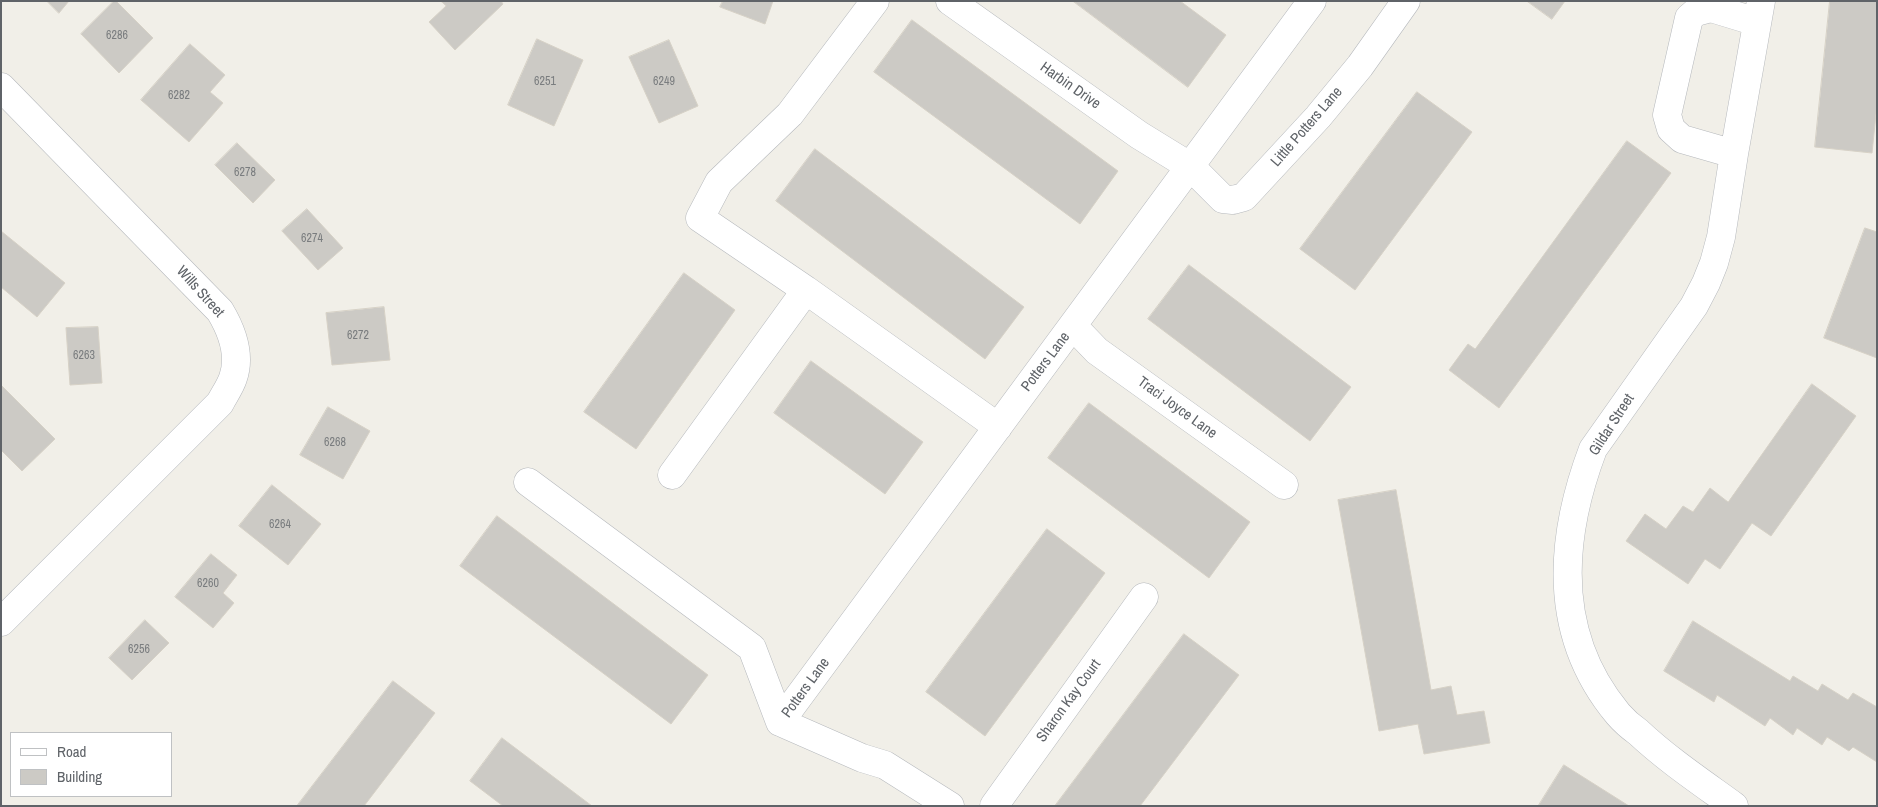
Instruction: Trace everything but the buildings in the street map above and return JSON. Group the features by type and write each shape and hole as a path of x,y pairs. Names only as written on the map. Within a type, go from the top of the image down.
{"street":[{"path":"875,1 790,114 719,182 700,218 806,290 998,427"},
{"name":"Harbin Drive","path":"950,1 1139,135 1191,167"},
{"name":"Potters Lane","path":"780,722 1312,1"},
{"name":"Little Potters Lane","path":"1191,167 1223,199 1233,200 1244,197 1318,117 1360,66 1406,1"},
{"path":"1734,154 1682,139 1671,129 1667,115 1689,18 1696,12 1711,8 1759,12"},
{"name":"Gildar Street","path":"1734,806 1658,751 1619,715 1598,686 1573,626 1570,611 1567,560 1574,510 1593,449 1694,306 1706,284 1714,263 1721,237 1759,12"},
{"name":"Wills Street","path":"1,87 220,311 231,330 236,357 233,378 220,403 1,622"},
{"path":"672,475 806,290"},
{"name":"Traci Joyce Lane","path":"1073,326 1097,351 1284,485"},
{"path":"528,482 752,648 780,722 862,758 885,766 950,806"},
{"name":"Sharon Kay Court","path":"994,806 1144,597"}]}
